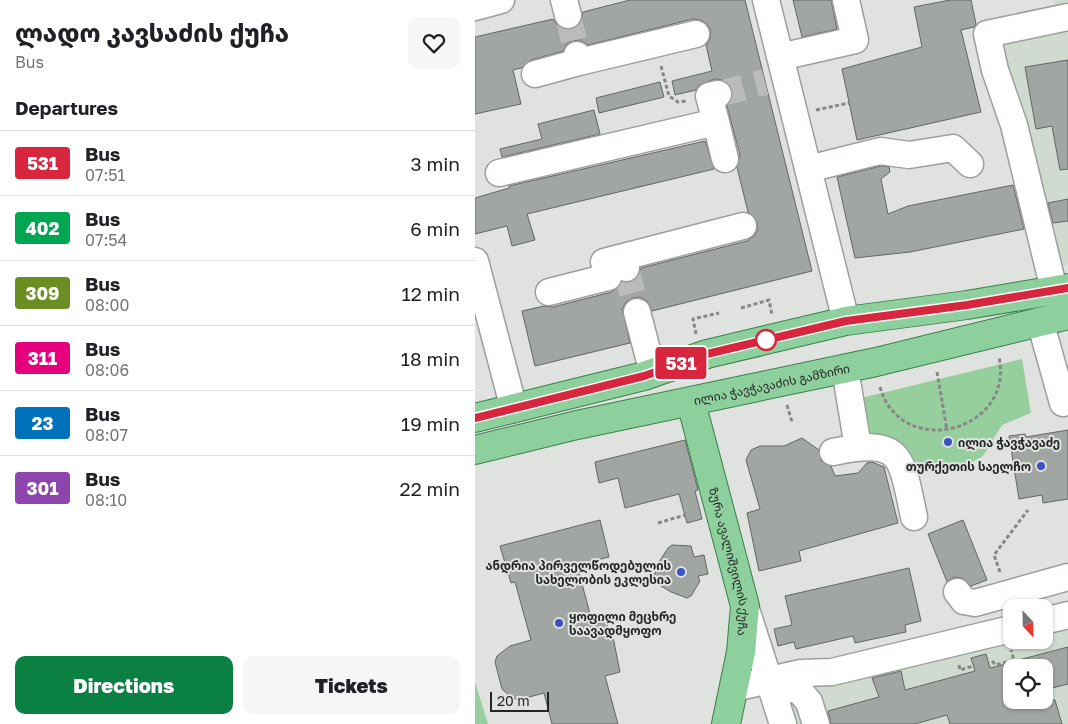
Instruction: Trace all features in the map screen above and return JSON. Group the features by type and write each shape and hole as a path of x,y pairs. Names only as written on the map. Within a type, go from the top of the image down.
{"main road":[{"path":"475,418 653,373 707,354 845,317 967,305 1061,289"},
{"name":"ილია ჭავჭავაძის გამზირი","path":"475,450 577,425 845,369 1068,315"},
{"name":"ზურა ავალიშვილის ქუჩა","path":"691,402 745,606 744,631 726,724"}],"street":[{"path":"475,7 501,0"},
{"path":"766,0 777,72 808,168 845,317"},
{"path":"777,72 855,40 846,0"},
{"path":"1061,289 1014,126 995,70 987,34 1068,16"},
{"path":"535,74 578,58 655,44 696,34"},
{"path":"714,95 716,122 725,159"},
{"path":"499,173 716,122"},
{"path":"808,168 880,151 909,155 953,148 970,164"},
{"path":"549,292 608,277 603,262 624,262 743,226"},
{"path":"475,261 513,408"},
{"path":"637,312 653,373"},
{"path":"1040,322 1063,403"},
{"path":"845,369 845,450 883,448 897,456 905,477 914,517"},
{"path":"957,592 969,604 1068,577"},
{"path":"745,606 777,683 783,724"},
{"path":"1053,619 1068,616"},
{"path":"734,688 777,683 801,673 832,672 1003,631"},
{"path":"777,683 797,688 809,702 816,724"}],"path":[{"path":"655,44 669,96 672,100 685,101 714,95"},
{"path":"811,111 849,103"},
{"path":"741,308 769,300 773,316"},
{"path":"696,334 693,319 719,313"},
{"path":"880,387 883,398 897,417 913,426 934,431 963,426 983,414 996,395 1003,374 999,357"},
{"path":"937,372 947,430"},
{"path":"788,405 792,422"},
{"path":"1007,594 994,555 1028,510"},
{"path":"657,523 685,515"},
{"path":"988,662 996,657"},
{"path":"960,670 973,666"}],"shaded area":[{"path":"1053,0 1068,0 1068,265 1048,268 1004,46 1056,12"},
{"path":"1068,622 1068,724 783,724 785,694 1003,639 1003,649 1053,649 1053,626"}],"green space":[{"path":"1022,359 1031,413 1002,425 983,456 961,468 933,471 909,458 865,442 857,399"},
{"path":"475,682 488,724 475,724"}],"building":[{"path":"630,0 745,0 812,271 652,311 647,301 640,297 633,298 626,302 622,309 630,343 535,366 522,311 544,306 553,307 612,292 622,282 629,283 636,279 641,268 747,241 758,230 757,222 748,212 737,167 740,155 727,106 732,98 733,91 729,84 723,80 715,79 699,85 696,90 675,95 672,81 712,71 706,45 710,39 711,31 707,24 701,20 693,19 588,45 580,40 572,41 567,44 563,51 531,60 521,68 513,70 521,104 475,114 475,37 553,19 558,26 571,30 579,25 583,12"},
{"path":"793,0 831,0 837,29 802,37"},
{"path":"950,0 971,0 976,24 974,27 961,30 981,112 857,140 842,69 922,47 914,7"},
{"path":"1068,60 1068,169 1060,170 1052,126 1036,129 1025,67"},
{"path":"660,82 664,97 599,113 596,98"},
{"path":"594,110 600,134 502,157 500,149 542,139 538,124"},
{"path":"705,141 714,169 527,214 535,240 512,246 507,226 475,234 475,198 509,188 509,186"},
{"path":"881,166 889,167 890,172 881,179 888,214 908,206 1013,185 1024,229 910,252 855,258 837,177"},
{"path":"1068,199 1068,221 1053,223 1048,203"},
{"name":"თურქეთის საელჩო","path":"1068,430 1068,499 1043,503 1042,495 1019,499 1009,436 1025,434 1026,437"},
{"path":"802,438 819,450 821,461 831,466 835,476 858,473 867,463 872,462 884,467 898,523 799,551 801,561 759,571 747,513 760,509 746,460 751,450 760,446 784,446"},
{"path":"685,440 698,490 695,491 702,519 687,523 679,494 625,508 618,478 599,483 595,462"},
{"name":"ყოფილი მეცხრე საავადმყოფო","path":"600,520 609,557 577,565 593,625 606,621 611,638 613,637 620,672 605,676 618,724 552,724 544,693 522,699 513,699 502,689 495,662 497,656 510,646 531,640 515,582 511,583 500,546"},
{"path":"963,520 987,580 971,586 962,578 954,577 947,582 928,534"},
{"name":"ანდრია პირველწოდებულის სახელობის ეკლესია","path":"672,545 691,546 694,557 704,555 708,574 698,576 700,581 691,596 687,598 671,592 653,579 659,562"},
{"path":"909,568 921,621 905,625 906,632 855,643 853,636 796,649 794,642 778,646 774,629 792,625 785,596"},
{"path":"1068,647 1068,684 1053,688 1053,659 1022,659"},
{"path":"986,654 990,668 1003,665 1003,709 1053,709 1053,700 1055,700 1062,724 950,724 947,715 915,724 831,724 828,711 879,697 872,678 901,671 905,690 975,671 971,658"}],"tunnel":[{"path":"568,15 577,55"},
{"path":"718,94 765,82"},
{"path":"626,268 637,312"}],"bus line":[{"name":"531","path":"475,418 644,376 707,354 846,321 967,305 1068,288"}],"place":[{"name":"ილია ჭავჭავაძე","path":"948,442"},
{"name":"თურქეთის საელჩო","path":"1041,466"},
{"name":"ანდრია პირველწოდებულის სახელობის ეკლესია","path":"681,572"},
{"name":"ყოფილი მეცხრე საავადმყოფო","path":"559,623"}]}
